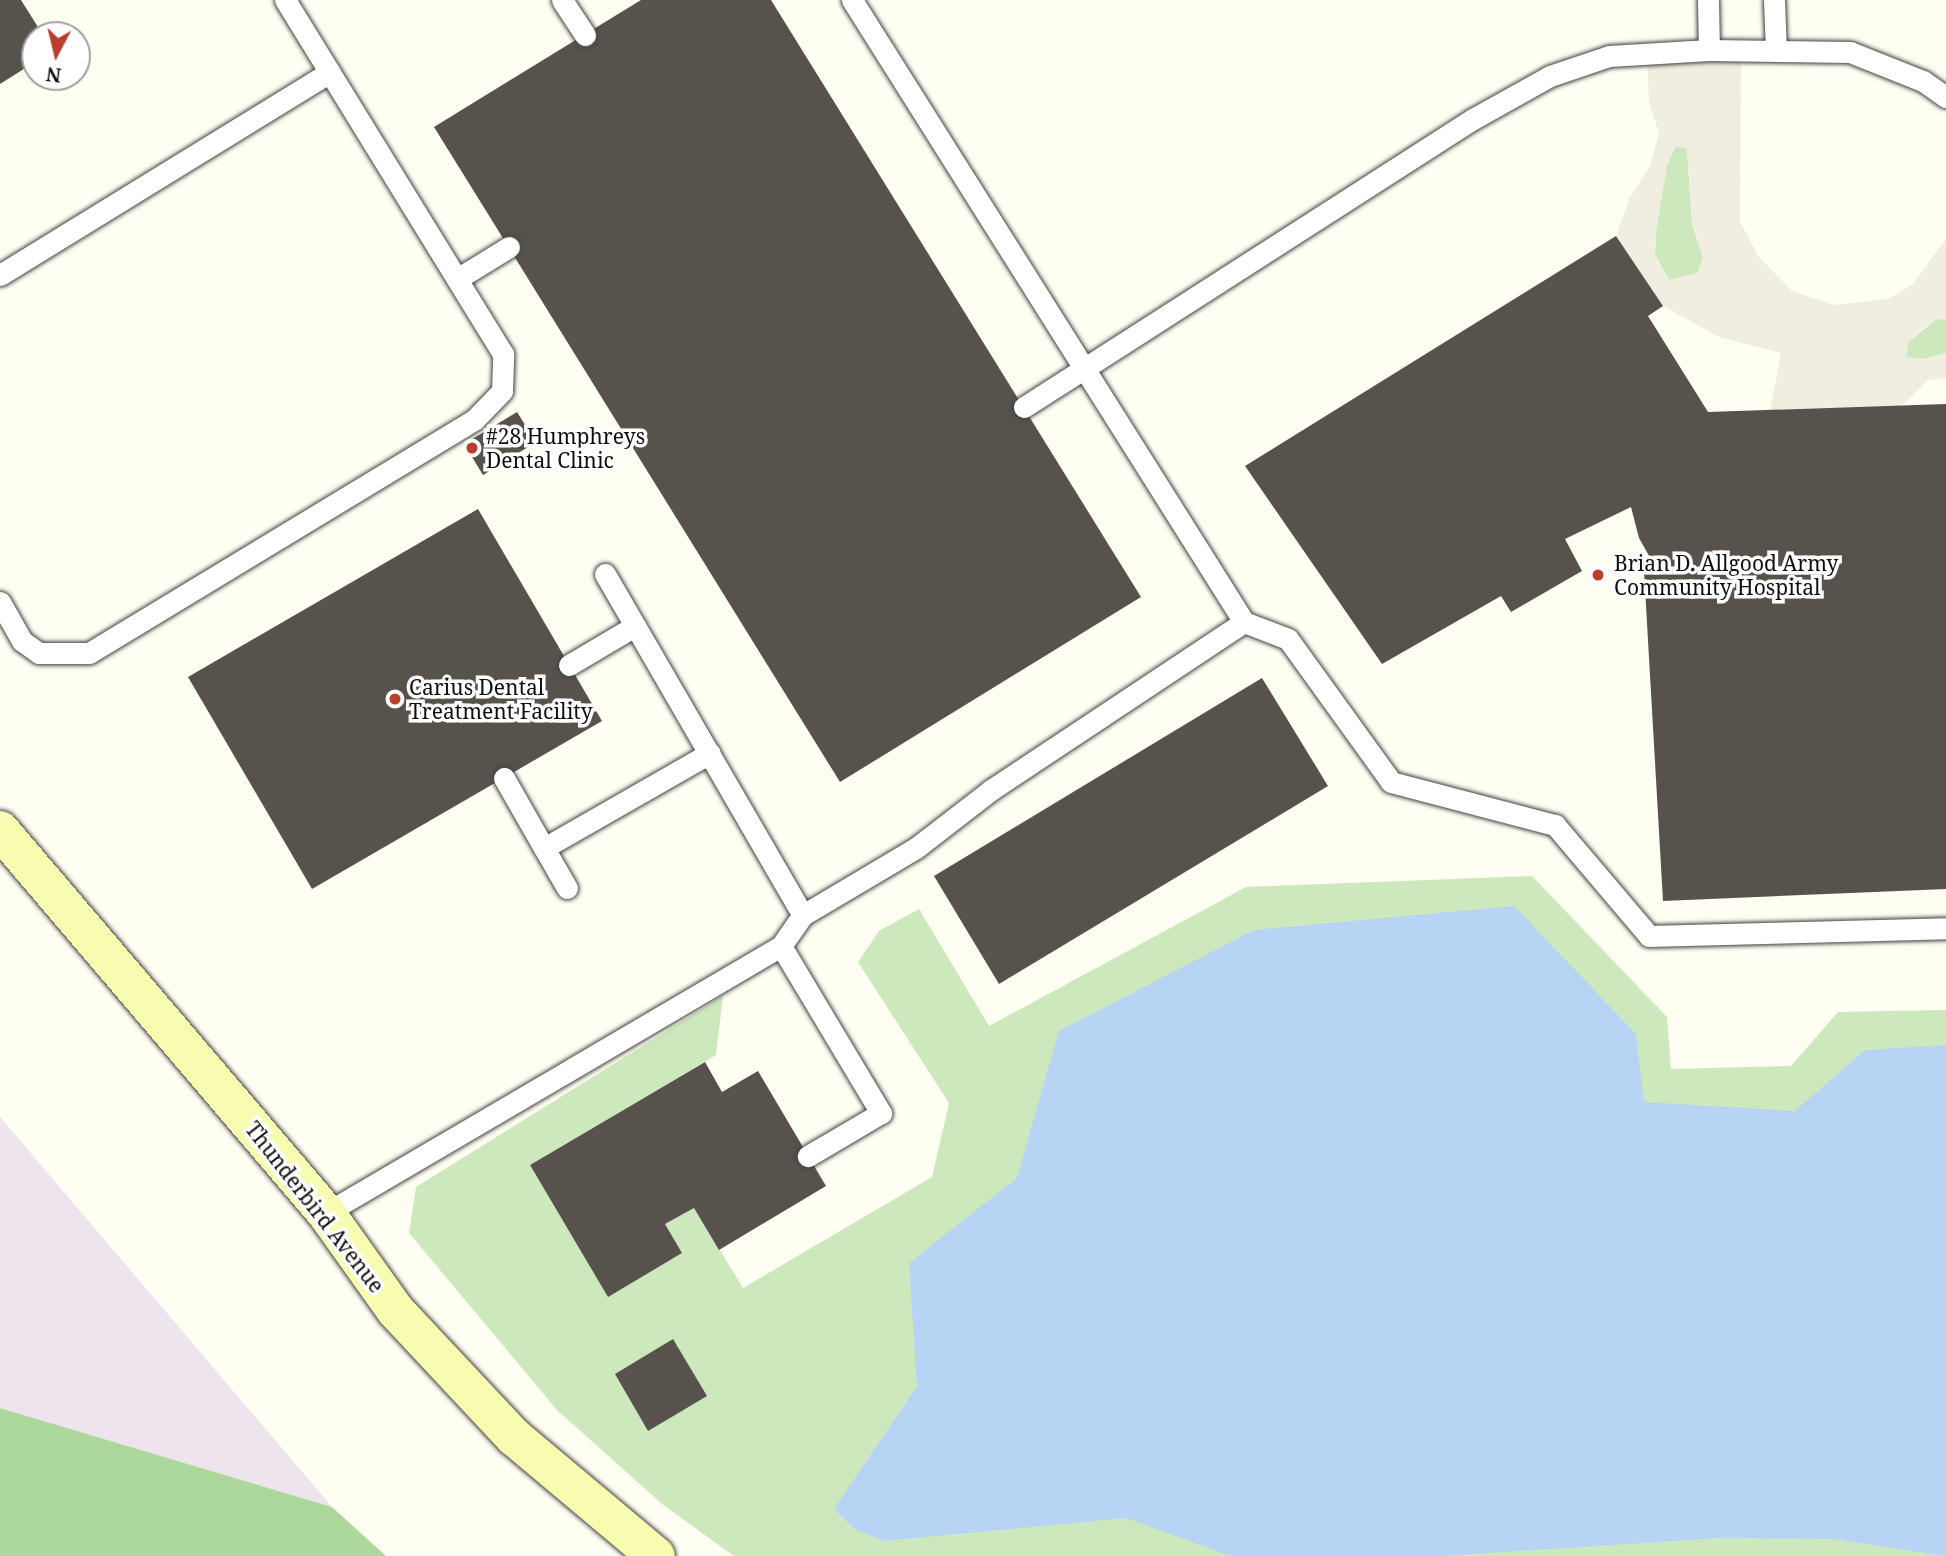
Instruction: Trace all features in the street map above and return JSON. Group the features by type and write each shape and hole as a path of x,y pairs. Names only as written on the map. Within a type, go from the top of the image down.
{"main road":[{"name":"Thunderbird Avenue","path":"0,830 326,1213 396,1311 514,1437 656,1556"}],"lane":[{"path":"0,602 22,641 39,653 89,653 475,419 502,391 503,354 285,0"},
{"path":"562,0 585,35"},
{"path":"852,0 1082,371 1244,622 1288,639 1391,782 1555,825 1649,936 1946,928"},
{"path":"1708,0 1709,50"},
{"path":"1774,0 1776,51"},
{"path":"1024,407 1473,119 1550,75 1609,56 1709,50 1850,52 1923,81 1946,97"},
{"path":"0,275 330,72"},
{"path":"457,279 509,247"},
{"path":"605,573 803,915"},
{"path":"326,1213 781,946 803,915 916,848 991,790 1244,622"},
{"path":"569,665 635,626"},
{"path":"544,848 709,753"},
{"path":"504,778 568,888"},
{"path":"781,946 881,1113 808,1156"}],"shaded area":[{"path":"1741,50 1740,221 1758,256 1792,291 1833,305 1888,299 1913,284 1946,239 1946,320 1938,319 1923,328 1908,342 1906,357 1924,359 1946,353 1946,378 1928,380 1902,406 1770,410 1781,353 1719,337 1663,306 1616,236 1630,197 1650,166 1659,133 1649,103 1647,54","holes":["1675,147 1687,148 1692,224 1703,257 1698,273 1669,280 1655,254 1656,231 1667,167"]},
{"path":"0,1117 332,1507 0,1408"}],"green space":[{"path":"1675,147 1687,147 1692,224 1703,257 1698,273 1669,280 1655,254 1656,231 1666,167"},
{"path":"1938,318 1946,320 1946,353 1924,359 1906,358 1908,342"},
{"path":"1532,876 1667,1017 1671,1069 1791,1066 1838,1012 1946,1010 1946,1556 734,1556 662,1504 557,1410 409,1233 416,1187 723,996 716,1055 530,1165 608,1296 682,1253 665,1224 694,1208 743,1288 932,1177 949,1103 858,962 879,931 919,909 989,1026 1246,887"},
{"path":"0,1408 332,1507 386,1556 0,1556"}],"water":[{"path":"1514,906 1636,1034 1644,1102 1795,1111 1865,1050 1946,1045 1946,1556 1833,1539 1720,1538 1441,1556 1231,1556 1126,1518 883,1541 853,1528 834,1509 917,1386 909,1263 1017,1178 1059,1031 1254,930"}],"building":[{"path":"0,0 21,0 34,21 21,21 21,71 0,84"},
{"path":"641,0 771,0 1141,597 840,782 434,127"},
{"path":"1616,236 1663,306 1648,316 1708,412 1946,404 1946,889 1663,901 1644,571 1658,572 1639,538 1631,507 1565,539 1582,571 1511,612 1501,596 1382,664 1245,466"},
{"path":"517,412 536,442 483,475 464,444"},
{"name":"Carius Dental Treatment Facility","path":"478,509 602,721 312,889 188,677"},
{"path":"1262,678 1328,786 999,984 934,876"},
{"path":"705,1062 722,1092 758,1071 826,1186 719,1250 694,1208 665,1224 682,1253 608,1297 530,1165"},
{"path":"673,1339 707,1396 648,1431 615,1374"}],"place":[{"name":"#28 Humphreys Dental Clinic","path":"472,448"},
{"name":"Brian D. Allgood Army Community Hospital","path":"1598,575"},
{"name":"Carius Dental Treatment Facility","path":"395,699"}]}
